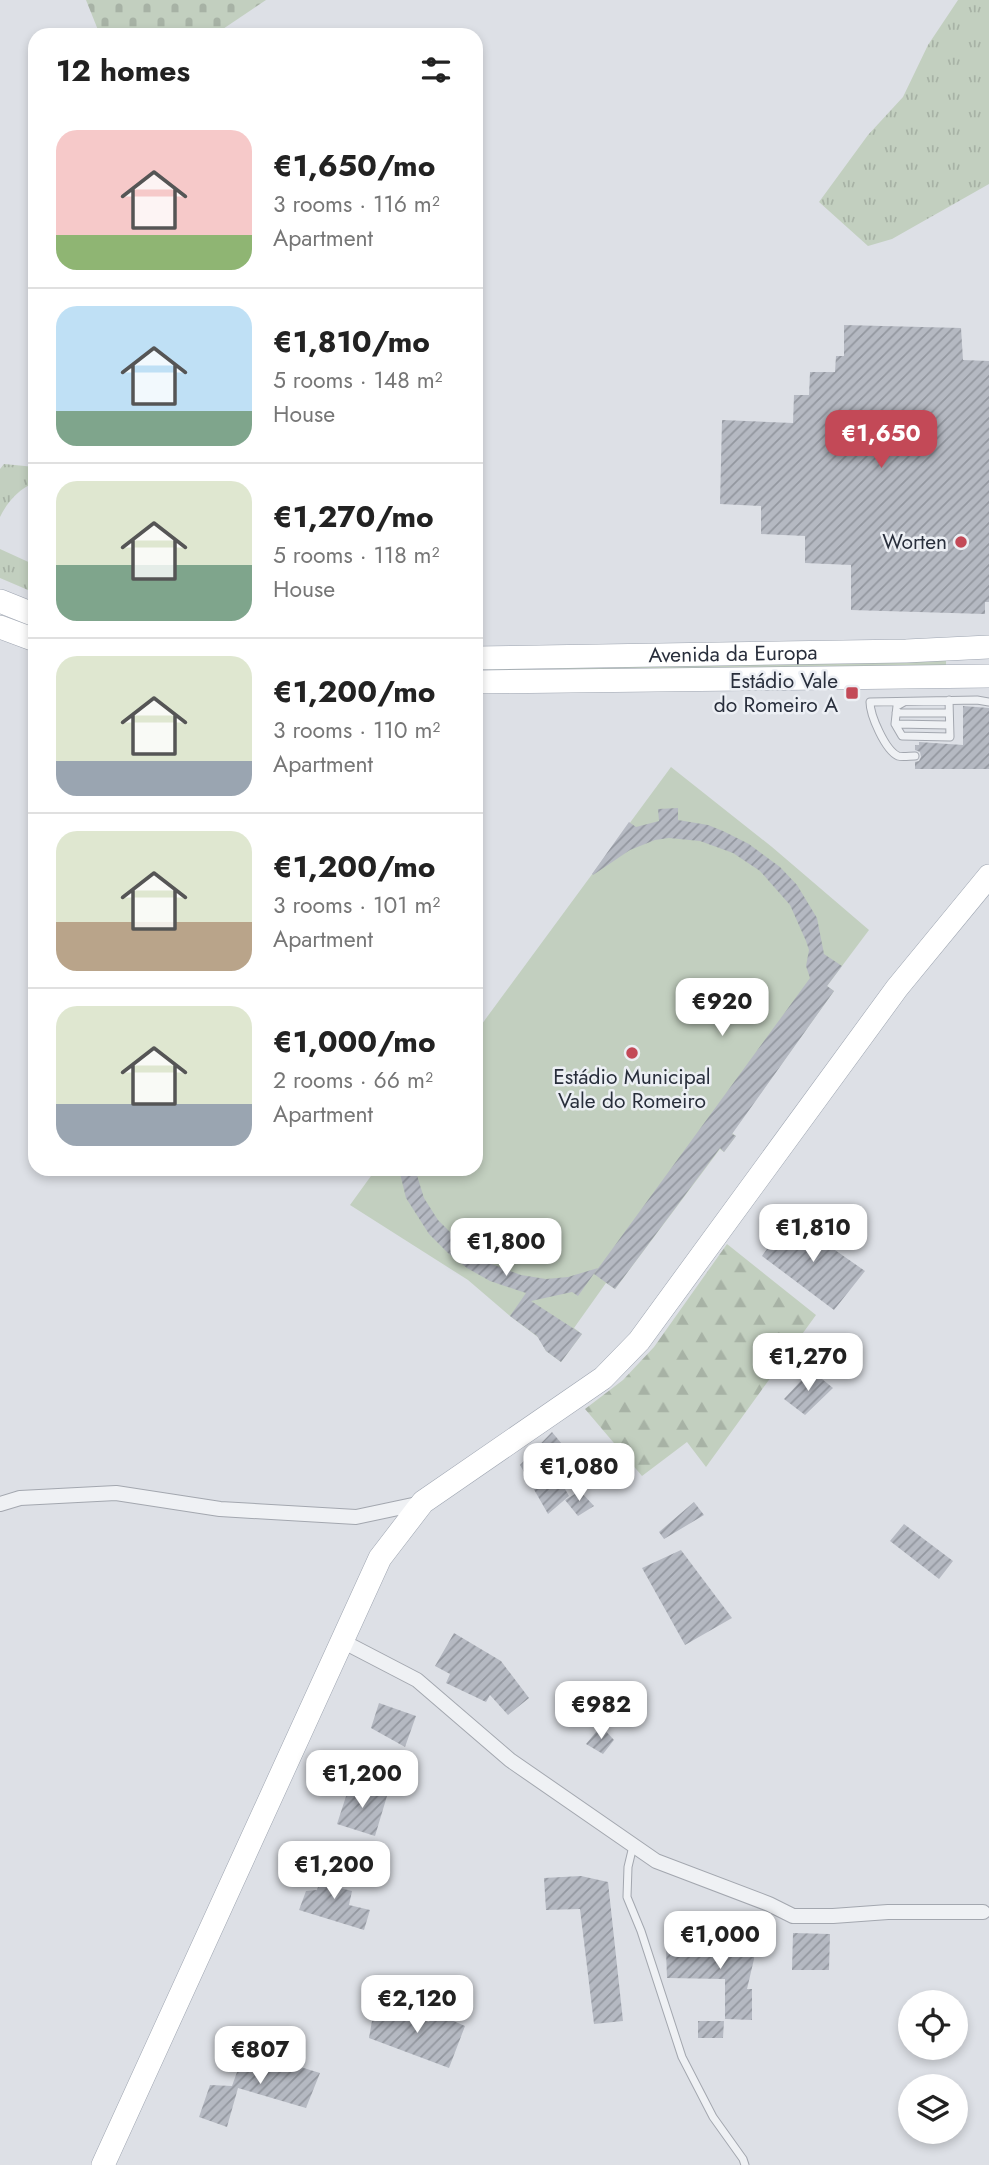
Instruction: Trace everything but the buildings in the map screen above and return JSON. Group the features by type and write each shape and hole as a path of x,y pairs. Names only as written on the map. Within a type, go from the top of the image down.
{"main road":[{"path":"0,601 28,612"},
{"path":"0,627 28,637"},
{"name":"Avenida da Europa","path":"483,658 906,651 989,647"},
{"name":"Avenida da Europa","path":"483,682 989,677"},
{"path":"103,2165 380,1558 423,1503 603,1378 639,1340 897,988 989,876"}],"street":[{"path":"0,1504 20,1498 116,1493 220,1509 355,1517 423,1503"},
{"path":"342,1642 417,1680 510,1760 656,1861 793,1916 983,1912"}],"lane":[{"path":"915,756 899,756 891,750 870,712 870,702 976,699 989,702"},
{"path":"906,701 897,706 895,724 904,737 950,737 948,700"},
{"path":"896,713 949,713"},
{"path":"895,724 949,725"},
{"path":"633,1846 628,1867 627,1896 682,2057 713,2116 745,2165"}],"green space":[{"path":"86,0 266,0 224,28 97,28"},
{"path":"958,0 989,0 989,184 892,239 868,246 819,202 868,135 903,97 928,45"},
{"path":"4,464 28,466 28,486 14,496 0,517 0,469"},
{"path":"0,549 28,562 28,590 0,578"},
{"path":"946,660 946,668 483,676 483,667"},
{"name":"Estádio Municipal Vale do Romeiro","path":"671,767 772,847 869,930 827,986 834,991 732,1133 736,1136 724,1152 720,1149 615,1289 606,1283 574,1328 582,1334 561,1362 546,1351 539,1338 468,1280 350,1205 371,1176 483,1176 483,1022"},
{"path":"727,1244 816,1315 706,1467 687,1442 642,1476 585,1409 623,1380 654,1347"}],"place":[{"name":"Worten","path":"961,542"},
{"name":"Estádio Vale do Romeiro A","path":"852,693"},
{"name":"Estádio Municipal Vale do Romeiro","path":"632,1053"}]}
